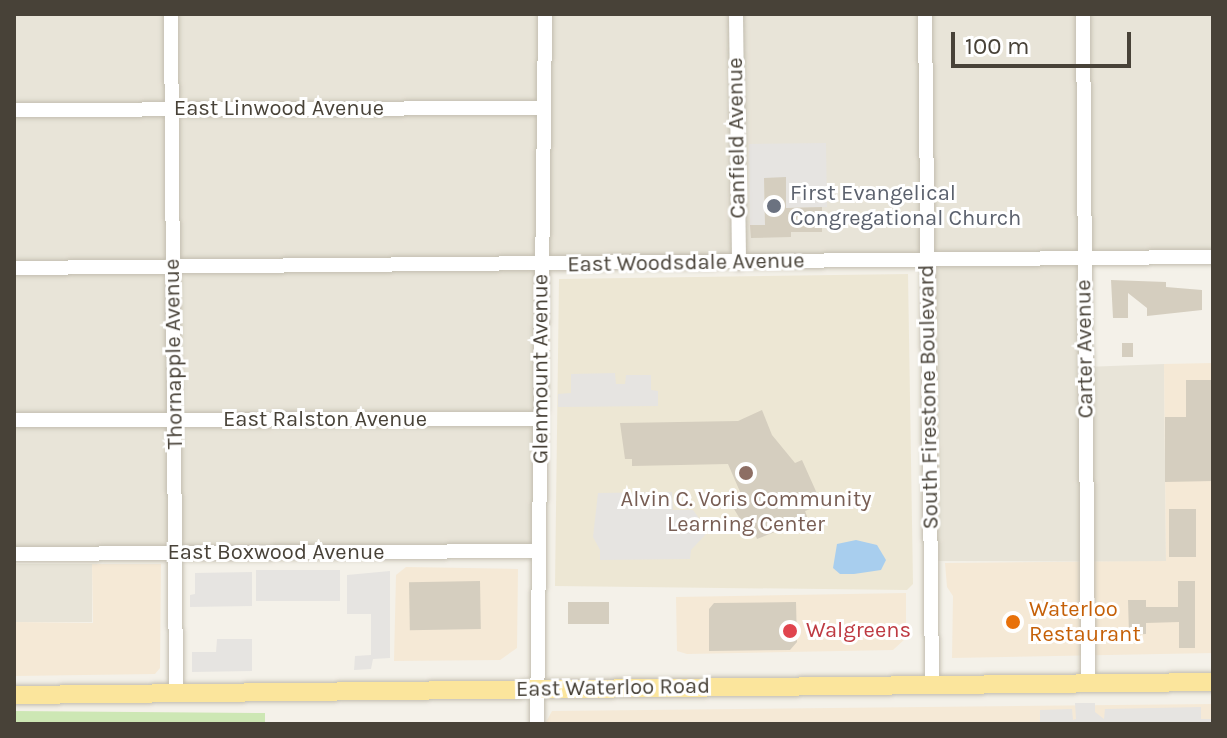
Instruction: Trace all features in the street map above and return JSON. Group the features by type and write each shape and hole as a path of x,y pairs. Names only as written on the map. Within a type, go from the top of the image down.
{"main road":[{"name":"East Waterloo Road","path":"14,695 1213,682"}],"street":[{"name":"Thornapple Avenue","path":"171,14 176,694"},
{"name":"Glenmount Avenue","path":"537,724 545,14"},
{"name":"Canfield Avenue","path":"736,14 739,263"},
{"name":"South Firestone Boulevard","path":"925,14 932,685"},
{"name":"Carter Avenue","path":"1083,14 1088,683"},
{"name":"East Linwood Avenue","path":"14,110 543,108"},
{"name":"East Woodsdale Avenue","path":"14,268 1213,257"},
{"name":"East Ralston Avenue","path":"14,420 539,419"},
{"name":"East Boxwood Avenue","path":"14,554 539,551"}],"shaded area":[{"path":"14,14 1213,14 1213,257 1084,258 1085,367 1164,364 1166,562 931,561 928,261 542,265 539,551 14,554"},
{"path":"826,143 827,207 786,208 786,178 764,178 765,225 750,225 749,144"},
{"path":"908,274 913,584 907,590 555,586 559,279"},
{"path":"1213,363 1213,653 952,658 953,596 947,587 945,563 1166,561 1164,364"},
{"path":"615,373 616,384 625,384 626,375 651,375 651,390 658,391 658,406 558,407 558,394 571,393 571,374"},
{"path":"672,492 673,510 693,510 704,525 706,534 691,550 690,559 600,560 600,550 593,537 598,493"},
{"path":"14,564 92,564 92,622 14,622"},
{"path":"92,564 161,564 160,668 155,674 14,676 14,622 93,623"},
{"path":"406,567 518,569 517,648 500,660 394,661 396,575"},
{"path":"256,570 340,570 340,601 256,601"},
{"path":"390,571 390,658 373,659 371,669 354,670 355,656 371,655 371,614 347,614 347,575"},
{"path":"252,572 252,606 190,607 190,595 195,594 195,573"},
{"path":"906,593 906,638 893,650 687,654 677,651 676,597"},
{"path":"217,639 252,639 252,671 192,672 192,652 216,652"},
{"path":"1075,703 1095,703 1095,712 1104,719 1105,709 1201,707 1201,719 1213,719 1213,724 1040,724 1040,710 1072,709 1073,720 1076,719"},
{"path":"1213,704 1213,724 545,724 552,711"}],"green space":[{"path":"14,711 265,713 265,724 14,724"}],"water":[{"path":"856,540 877,545 886,560 881,570 840,574 833,568 837,544"}],"building":[{"path":"786,177 786,208 822,207 822,232 791,232 791,237 751,238 750,225 765,225 764,178"},
{"path":"1111,280 1166,282 1166,287 1202,290 1202,310 1147,316 1147,308 1128,293 1128,318 1113,318"},
{"path":"1122,343 1133,343 1133,357 1122,357"},
{"path":"1186,380 1213,380 1213,481 1165,482 1165,417 1186,417"},
{"path":"762,410 772,435 795,463 802,460 819,498 807,504 810,509 805,511 808,519 757,539 755,534 751,537 734,509 732,498 741,494 728,464 632,466 632,459 625,459 620,423 738,421"},
{"path":"1169,509 1196,509 1196,557 1169,557"},
{"path":"480,581 481,629 410,630 409,582"},
{"path":"1178,581 1195,581 1195,648 1179,648 1179,622 1146,623 1146,634 1129,635 1128,600 1146,600 1146,607 1178,607"},
{"path":"568,602 609,602 609,624 568,624"},
{"path":"796,602 797,642 790,650 709,651 709,609 714,603"}],"place":[{"name":"First Evangelical Congregational Church","path":"774,206"},
{"name":"Alvin C. Voris Community Learning Center","path":"746,473"},
{"name":"Waterloo Restaurant","path":"1013,622"},
{"name":"Walgreens","path":"790,631"}]}
